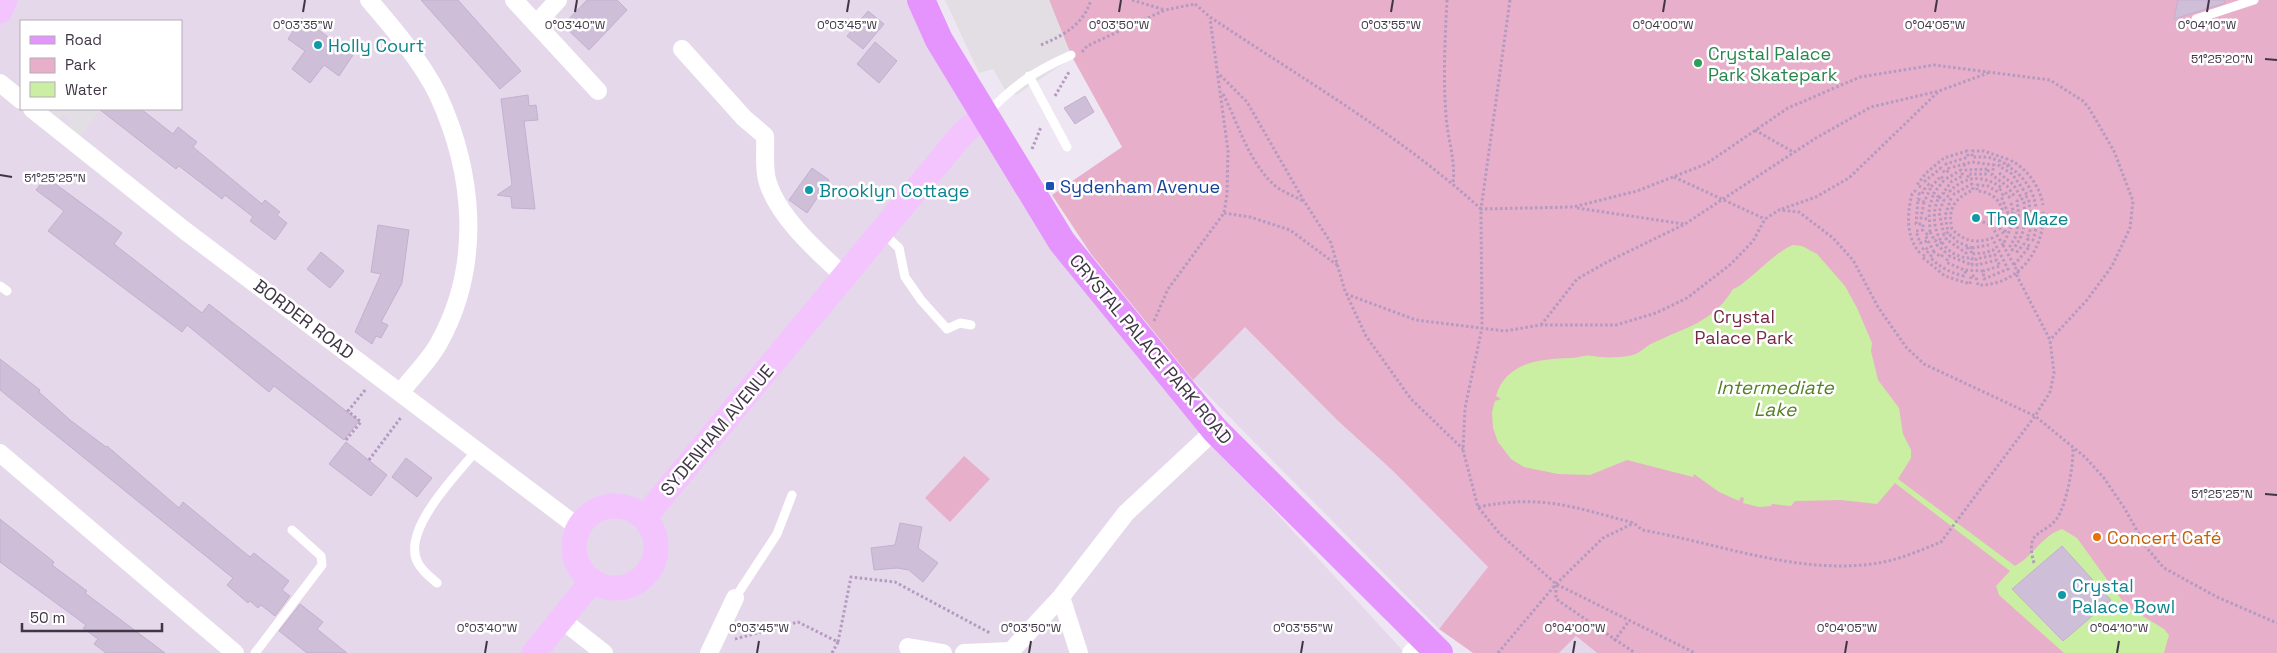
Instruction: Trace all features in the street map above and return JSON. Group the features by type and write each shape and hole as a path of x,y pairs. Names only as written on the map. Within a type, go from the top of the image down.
{"main road":[{"name":"CRYSTAL PALACE PARK ROAD","path":"920,0 939,40 1062,242 1215,430 1425,648"}],"street":[{"path":"0,11 5,0"},
{"path":"369,0 396,31 437,94 458,143 470,224 469,249 456,304 440,342 407,397"},
{"path":"514,0 598,91"},
{"path":"536,24 558,0"},
{"path":"682,49 744,118 765,136 768,182 782,208 809,244 844,276"},
{"path":"0,83 20,99"},
{"name":"BORDER ROAD","path":"33,110 184,230 578,527"},
{"name":"SYDENHAM AVENUE","path":"644,518 963,133 985,115"},
{"path":"964,653 1011,651 1061,597 1126,514 1215,430"},
{"path":"0,453 227,651"},
{"path":"603,506 625,506 644,518 651,526 656,548 650,568 643,577 634,583 618,588 602,586 592,581 583,574 574,553 573,542 578,527 584,518 603,506"},
{"path":"534,653 592,581"},
{"path":"1061,597 1079,653"},
{"path":"711,646 734,598"},
{"path":"562,620 604,653"},
{"path":"908,647 943,653"}],"lane":[{"path":"2196,19 2254,0"},
{"path":"985,115 1011,88 1029,76 1071,55"},
{"path":"1029,76 1067,147"},
{"path":"882,231 899,248 905,277 921,300 947,329 960,323 971,325"},
{"path":"436,583 417,562 414,551 416,539 428,513 477,450"},
{"path":"734,598 777,534 792,495"},
{"path":"255,653 322,565 321,556 292,530"}],"path":[{"path":"1041,44 1063,36 1077,24 1087,13 1091,0"},
{"path":"1132,0 1165,10"},
{"path":"1446,0 1443,80 1446,125 1454,172 1453,183"},
{"path":"1510,0 1482,208 1482,328 1465,408 1463,450 1478,506 1500,534 1556,584 1695,653"},
{"path":"1082,53 1088,46 1165,10 1196,2 1210,17 1384,133 1453,183 1482,208 1573,207 1685,224"},
{"path":"1144,343 1168,289 1224,213 1227,194 1228,151 1220,75 1210,17"},
{"path":"1573,207 1637,191 1706,164 1788,108 1860,77 1934,65 2050,80 2083,100 2114,150 2133,201 2130,228 2112,266 2087,300 2050,340"},
{"path":"1540,325 1577,279 1607,262 1685,224 1793,152 1872,107 1939,91 1989,73"},
{"path":"1220,75 1247,102 1304,201 1332,243 1346,294 1366,336 1411,399 1463,450"},
{"path":"1346,294 1416,320 1505,331 1540,325 1616,325 1656,313 1687,298 1731,264 1753,241 1766,219 1779,210 1816,197 1849,178 1939,91"},
{"path":"1221,92 1233,113 1249,153 1273,185 1304,201"},
{"path":"1755,130 1793,152"},
{"path":"2003,245 2014,223 2018,223 2016,236 2010,246 2012,250 2023,236 2025,221 2024,203 2029,201 2031,227 2028,239 2033,240 2037,217 2035,201 2030,186 2024,178 2004,164 2007,159 2000,155 1972,151 1972,157 1988,157 2000,161 1999,166 2012,174 2024,189 2028,196 2017,201 2019,217 2008,213 2001,196 2005,192 2010,198"},
{"path":"1931,186 1925,181 1941,168 1945,173 1950,170 1946,164 1968,157 1967,152 1944,158 1918,182 1917,185 1925,189 1921,195 1914,191 1912,194 1908,217 1909,229 1919,252 1925,247 1929,251 1922,257 1925,261 1945,276 1970,284 1971,276 1976,277 1978,285 1984,285 2017,273 2038,246 2043,229 2043,210"},
{"path":"2008,166 2012,161 2030,176 2040,194 2043,205"},
{"path":"1953,167 1980,162 1994,165 1992,175 2007,186 2015,197"},
{"path":"1964,164 1966,170 1972,168 1988,169 1987,174 1968,174 1968,180"},
{"path":"1934,193 1944,200 1940,212 1944,235 1948,232 1945,216 1950,198 1942,192 1952,181 1963,176 1961,170 1944,180 1934,193 1928,219 1930,232 1935,241 1941,240"},
{"path":"1999,173 2012,184 2022,199"},
{"path":"1928,219 1922,218 1924,202 1931,186 1941,176 1944,180"},
{"path":"1674,177 1766,219"},
{"path":"1982,272 1984,279 2008,269 1992,238 1979,241 1967,240 1952,229 1950,211 1958,198 1973,190 1972,184 1954,194 1950,191 1957,184 1968,180 1986,179 2002,188 1998,192 1988,186 1977,185 1977,190 1994,196 2002,206 2000,229 2004,234 2009,218 2014,215"},
{"path":"1939,197 1933,214 1935,229 1941,240 1956,254 1972,258 1972,265 1958,262 1949,256 1946,262 1966,270 1982,272 2000,266 1997,260 1977,265 1976,259 1995,255 1993,250 1971,254 1970,247"},
{"path":"1924,202 1918,200 1916,224 1923,224 1923,230 1916,230 1920,243 1927,241"},
{"path":"2011,202 2014,215"},
{"path":"1779,210 1799,212 1833,238 1853,260 1878,307 1906,347 1924,364 2035,416 2073,447 2111,488 2146,547 2164,568 2217,597 2277,623"},
{"path":"1224,213 1250,217 1290,230 1338,265"},
{"path":"1478,506 1501,502 1545,501 1566,504 1634,523 1642,530 1792,562 1845,566 1873,564 1899,558 1941,542 2035,416 2050,392 2054,373 2050,340 2014,265 1991,225 1978,220"},
{"path":"1930,232 1925,235 1927,241 1934,252 1941,257 1945,252 1937,245 1941,240"},
{"path":"1970,247 1966,253 1946,239 1951,235 1970,247 1989,245"},
{"path":"2014,265 2030,246 2024,244 2015,254"},
{"path":"1934,252 1930,257 1944,268 1964,276 1966,270"},
{"path":"2017,273 2020,276"},
{"path":"346,440 361,422 348,411 378,376"},
{"path":"368,460 407,397"},
{"path":"2034,563 2030,549 2032,540 2059,516 2064,502 2073,447"},
{"path":"1498,653 1556,584 1603,538 1634,523"},
{"path":"832,653 838,642 852,577 895,582 1016,646"},
{"path":"1556,584 1556,599 1614,641 1635,653"},
{"path":"1614,641 1629,621"},
{"path":"711,646 798,622 838,642"}],"shaded area":[{"path":"0,0 914,0 1212,443 1405,653 0,653"},
{"path":"945,0 1049,0 1072,58 1016,95 1005,90 993,69 979,73"},
{"path":"51,110 100,110 79,139 69,130 71,122 63,115 55,122 47,114"},
{"path":"1245,326 1337,420 1392,470 1489,568 1439,629 1193,380"},
{"path":"1576,636 1597,653 1559,653"}],"green space":[{"name":"Crystal Palace Park","path":"1049,0 2277,0 2277,653 1597,653 1576,636 1559,653 1473,653 1439,629 1488,567 1392,470 1337,420 1245,327 1193,380 1091,254 1052,195 1122,147 1071,55"},
{"path":"964,456 990,479 950,522 925,498"}],"water":[{"name":"Intermediate Lake","path":"1793,245 1802,246 1817,254 1845,286 1857,308 1872,343 1871,351 1878,380 1899,408 1903,434 1911,450 1911,458 1898,479 2015,566 2055,532 2062,529 2077,538 2126,606 2164,629 2169,635 2164,653 2064,653 1999,595 1996,586 2010,571 1895,483 1877,504 1841,500 1795,501 1791,506 1772,504 1771,506 1759,507 1743,503 1744,498 1741,497 1739,501 1719,492 1694,474 1693,477 1627,460 1590,475 1558,474 1524,467 1511,459 1498,442 1493,428 1492,412 1495,401 1501,399 1496,396 1501,385 1516,369 1536,361 1588,355 1618,357 1636,354 1650,344 1708,317 1733,289 1778,254"}],"building":[{"path":"421,0 458,0 521,71 500,89"},
{"path":"587,0 617,0 627,10 589,50 563,25"},
{"path":"2178,0 2224,0 2225,3 2174,19"},
{"path":"868,11 884,24 863,49 847,36"},
{"name":"Holly Court","path":"302,18 353,55 339,76 324,65 310,83 292,69 305,51 288,39"},
{"path":"875,42 897,61 879,83 857,64"},
{"path":"528,95 529,106 536,105 538,120 524,121 535,209 512,208 511,197 497,195 512,185 501,99"},
{"path":"1085,96 1094,112 1075,124 1064,108"},
{"path":"100,110 142,110 173,134 178,127 197,142 193,147 262,204 265,200 280,212 277,215 287,223 275,240 250,221 253,217 225,195 222,199 179,166 176,169"},
{"name":"Brooklyn Cottage","path":"812,168 829,180 807,213 789,200"},
{"path":"46,177 122,233 114,244 202,313 209,304 359,421 344,440 274,386 269,392 187,325 182,332 48,231 64,211 36,190"},
{"path":"378,225 409,230 402,283 381,322 388,325 381,338 376,336 372,344 355,332 381,274 371,272"},
{"path":"321,252 344,271 330,288 307,269"},
{"path":"0,359 40,390 39,392 70,420 107,446 179,508 183,502 250,557 254,553 289,581 282,590 290,596 275,616 261,605 258,608 250,601 248,603 227,585 233,578 0,390"},
{"path":"346,442 387,475 371,496 329,464"},
{"path":"406,458 432,478 417,497 392,477"},
{"path":"0,519 54,562 52,565 87,591 85,593 165,653 106,653 94,644 98,639 83,628 86,625 0,562"},
{"path":"900,523 922,527 918,548 938,563 923,582 909,570 897,568 874,570 871,548 895,545"},
{"name":"Crystal Palace Bowl","path":"2062,546 2111,600 2063,641 2012,589"},
{"path":"300,604 323,622 317,629 347,653 307,653 279,631"}],"place":[{"name":"Holly Court","path":"318,45"},
{"name":"Crystal Palace Park Skatepark","path":"1698,63"},
{"name":"Sydenham Avenue","path":"1050,186"},
{"name":"Brooklyn Cottage","path":"809,190"},
{"name":"The Maze","path":"1976,218"},
{"name":"Concert Café","path":"2097,537"},
{"name":"Crystal Palace Bowl","path":"2062,595"}]}
